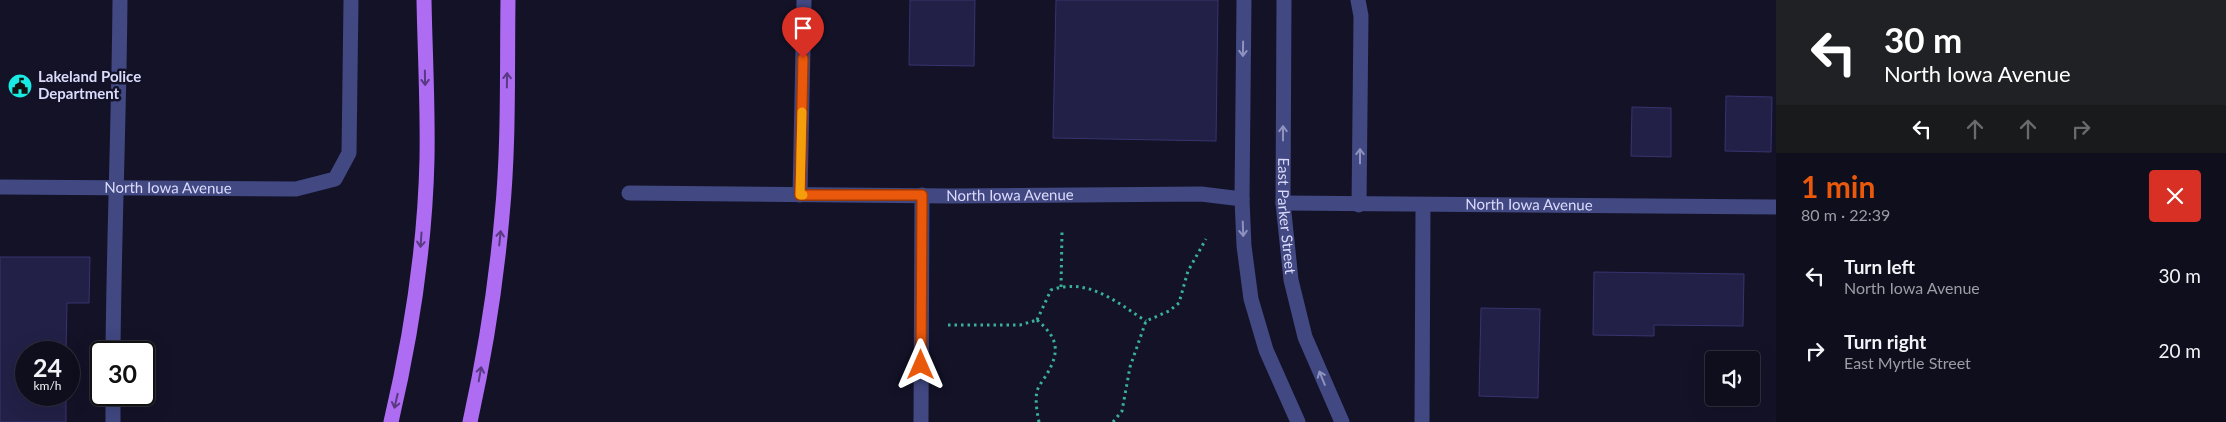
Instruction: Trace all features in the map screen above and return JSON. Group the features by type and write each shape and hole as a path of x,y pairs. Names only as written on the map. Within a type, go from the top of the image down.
{"main road":[{"path":"391,422 403,370 419,267 426,160 424,0"},
{"path":"470,422 480,379 494,287 502,215 508,0"}],"street":[{"path":"114,341 114,187 118,153 120,0"},
{"name":"North Iowa Avenue","path":"0,187 296,189 334,180 349,153 351,0"},
{"path":"800,195 804,0"},
{"path":"1244,0 1242,199 1244,246 1250,299 1266,350 1298,422"},
{"name":"East Parker Street","path":"1284,0 1283,203 1291,280 1305,337 1342,422"},
{"path":"1358,0 1361,16 1359,205"},
{"name":"North Iowa Avenue","path":"629,193 800,195 1201,194 1242,199"},
{"path":"921,422 922,195"},
{"name":"North Iowa Avenue","path":"1283,203 1423,206 1498,204 1776,207"},
{"path":"1422,422 1423,206"},
{"path":"113,406 113,422"}],"path":[{"path":"1061,287 1062,232"},
{"path":"1113,422 1122,411 1130,367 1146,321 1168,311 1179,303 1188,271 1206,239"},
{"path":"948,326 1020,325 1037,320 1051,290 1075,285 1109,296 1146,321"},
{"path":"1037,320 1050,331 1055,342 1056,358 1037,389 1036,411 1039,422"}],"building":[{"path":"910,0 975,0 974,66 909,65"},
{"path":"1056,0 1218,0 1216,141 1053,138"},
{"path":"1726,96 1772,97 1771,152 1725,151"},
{"path":"1632,107 1671,108 1671,157 1631,156"},
{"path":"0,257 90,257 89,303 67,303 66,341 15,341 15,406 66,406 66,422 0,422"},
{"path":"1594,272 1744,274 1743,326 1654,325 1654,336 1593,335"},
{"path":"1481,308 1540,309 1538,398 1479,396"}],"slow traffic":[{"path":"802,112 800,195 803,195"}],"place":[{"name":"Lakeland Police Department","path":"20,86"}],"route":[{"path":"803,58 800,195 922,195 921,365"}]}
